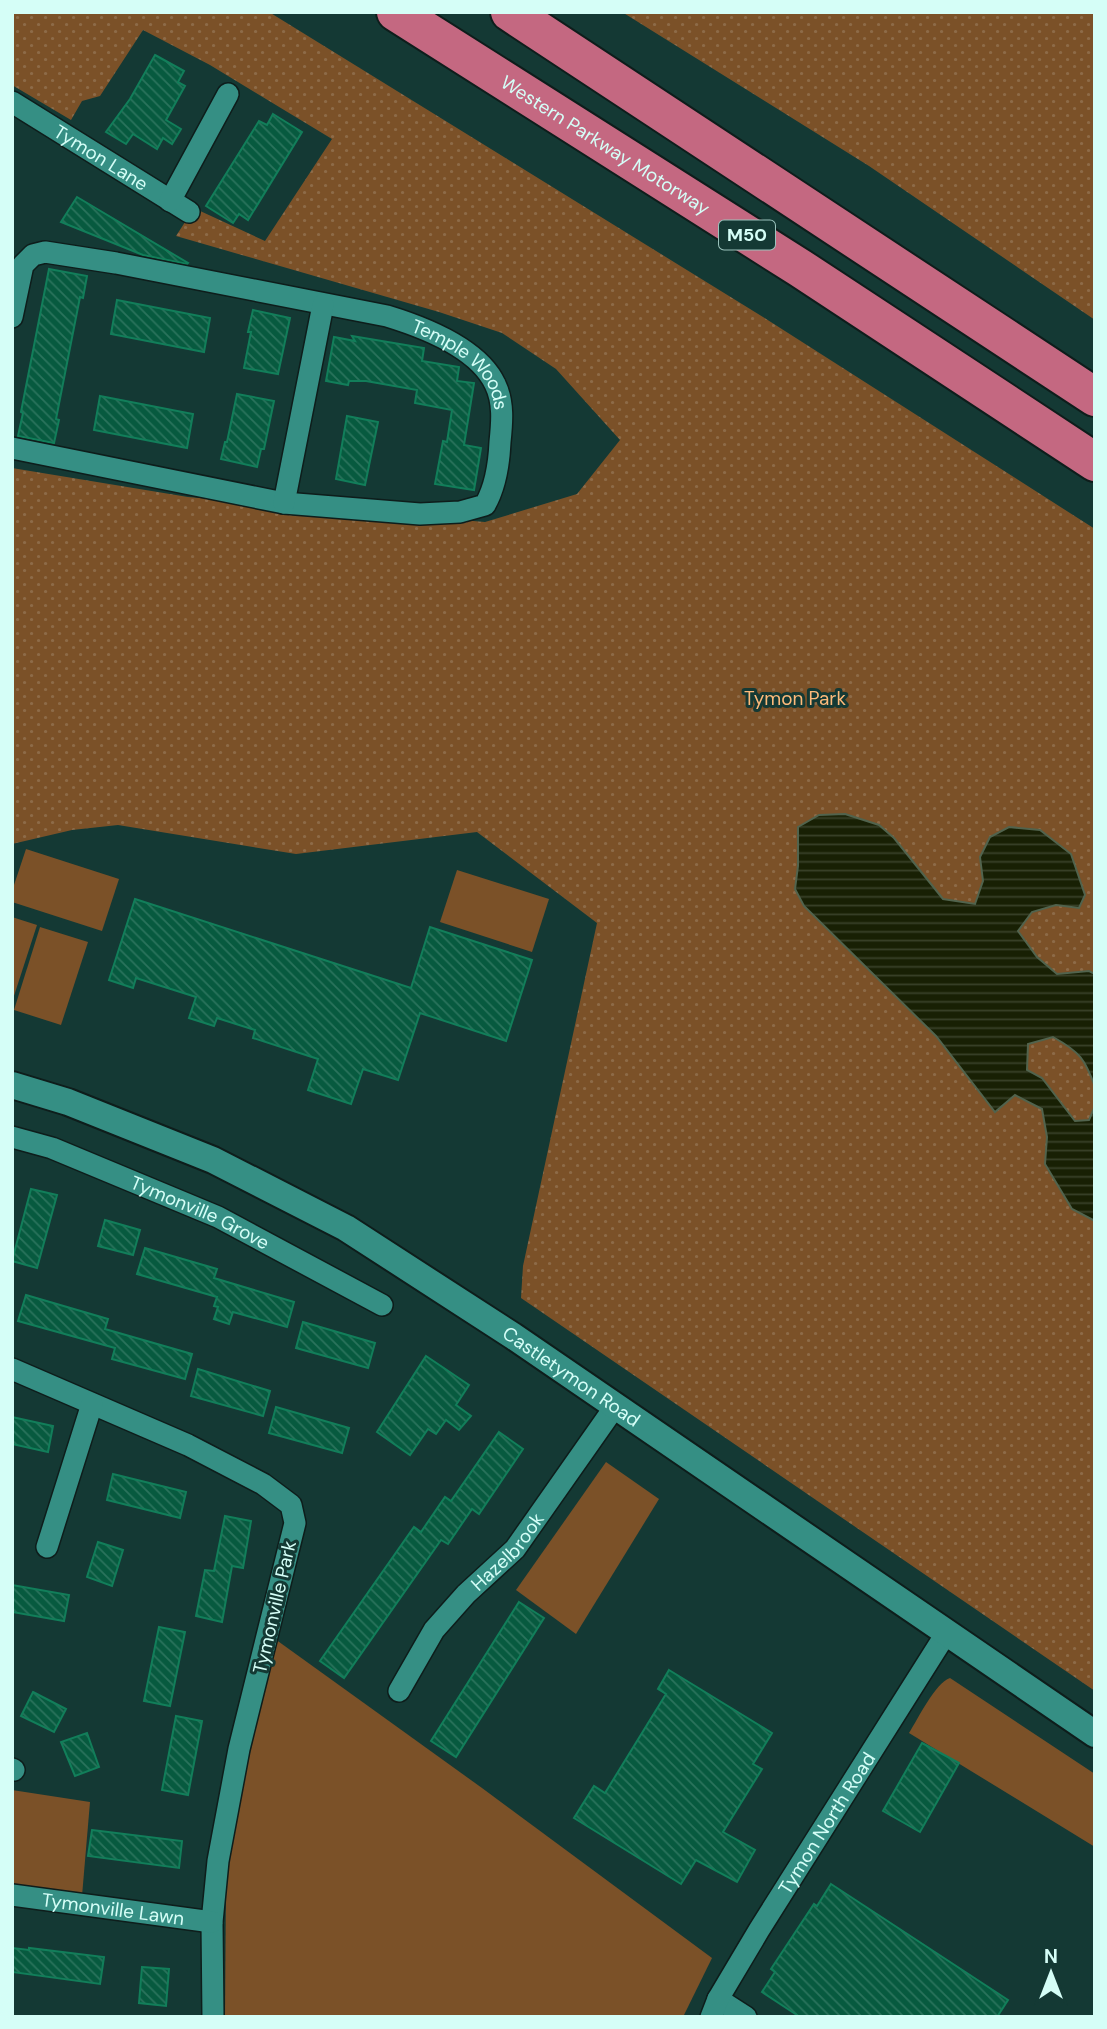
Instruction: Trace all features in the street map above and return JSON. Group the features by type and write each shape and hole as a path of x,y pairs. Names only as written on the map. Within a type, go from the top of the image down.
{"highway":[{"name":"Western Parkway Motorway","path":"396,12 800,268 1095,462"},
{"name":"M50","path":"510,12 1095,397"}],"street":[{"path":"170,201 228,94"},
{"name":"Tymon Lane","path":"12,102 189,212"},
{"name":"Temple Woods","path":"12,317 23,265 33,255 45,252 116,263 387,316 413,324 443,339 481,364 495,383 502,422 499,459 485,505 472,510 420,514 284,503 12,448"},
{"path":"284,503 323,304"},
{"name":"Castletymon Road","path":"12,1085 68,1102 214,1160 346,1228 513,1336 614,1408 1095,1734"},
{"name":"Tymonville Grove","path":"12,1137 52,1148 218,1217 382,1305"},
{"name":"Tymonville Park","path":"12,1369 209,1456 263,1484 291,1505 295,1523 239,1749 218,1861 212,1922 213,2017"},
{"path":"47,1547 92,1404"},
{"name":"Hazelbrook","path":"399,1691 434,1630 466,1594 515,1549 614,1408"},
{"name":"Tymon North Road","path":"714,2008 759,1930 947,1632"},
{"name":"Tymonville Lawn","path":"12,1895 212,1922"},
{"path":"714,2008 746,2017"}],"green space":[{"name":"Tymon Park","path":"12,12 269,12 763,317 1095,529 1095,1691 521,1298 523,1266 597,923 477,832 296,854 118,825 72,830 12,844 12,468 188,497 485,522 577,494 620,440 556,369 502,333 439,312 176,236 187,219 198,210 265,241 332,139 210,65 143,30 100,96 82,101 71,120 12,85"},
{"path":"622,12 1095,12 1095,320 869,166"},
{"path":"26,849 119,879 102,931 12,902 12,891"},
{"path":"457,870 549,899 532,952 440,922"},
{"path":"12,917 37,925 12,1002"},
{"path":"40,927 88,942 61,1025 14,1010"},
{"path":"606,1462 659,1499 576,1634 516,1590"},
{"path":"275,1639 712,1958 683,2017 225,2017 226,1879 234,1826"},
{"path":"950,1678 1095,1774 1095,1847 909,1733 933,1694"},
{"path":"12,1790 90,1802 82,1896 12,1885"}],"shaded area":[{"path":"845,814 879,825 894,838 943,899 975,904 983,881 980,857 990,837 1009,827 1040,830 1071,854 1085,895 1079,908 1056,905 1032,912 1018,931 1037,957 1057,974 1089,971 1095,974 1095,1087 1080,1057 1053,1037 1028,1044 1027,1070 1042,1078 1075,1121 1089,1120 1095,1106 1095,1221 1072,1209 1045,1164 1047,1137 1042,1109 1015,1095 995,1112 936,1036 804,906 795,889 798,827 819,815"}],"building":[{"path":"155,55 184,71 178,82 185,86 166,120 181,129 172,144 163,138 157,149 133,134 126,144 106,132 130,99"},
{"path":"273,114 302,132 248,220 239,214 233,223 206,206 259,121 267,125"},
{"path":"77,197 188,263 143,255 61,222"},
{"path":"49,269 87,276 83,298 80,297 56,419 59,420 54,443 18,436"},
{"path":"117,300 210,318 204,352 111,334"},
{"path":"253,310 290,318 278,374 244,368"},
{"path":"352,336 424,348 422,361 459,367 457,381 474,383 464,445 481,448 474,490 435,484 443,441 447,442 452,410 415,403 417,390 366,381 349,381 348,385 326,381 334,337 355,341"},
{"path":"237,394 274,401 264,449 261,449 257,467 221,459"},
{"path":"100,396 193,414 187,448 94,430"},
{"path":"347,416 378,422 365,485 336,479"},
{"path":"135,899 411,988 430,927 532,960 506,1041 420,1013 398,1080 363,1069 351,1104 308,1090 318,1059 253,1038 255,1030 217,1018 214,1026 189,1018 196,997 136,978 133,988 109,980"},
{"path":"31,1189 57,1195 37,1268 12,1261"},
{"path":"105,1220 140,1230 133,1255 98,1246"},
{"path":"145,1248 217,1269 214,1278 294,1302 287,1327 233,1312 229,1324 214,1319 218,1307 214,1306 217,1297 137,1274"},
{"path":"26,1295 108,1319 105,1329 192,1354 185,1379 112,1359 115,1348 18,1321"},
{"path":"303,1322 375,1343 368,1368 296,1348"},
{"path":"426,1356 469,1385 456,1405 471,1416 459,1430 446,1420 436,1434 428,1429 410,1455 377,1432"},
{"path":"198,1369 270,1391 263,1416 191,1396"},
{"path":"276,1407 349,1428 342,1453 269,1433"},
{"path":"12,1417 53,1426 48,1452 12,1444"},
{"path":"499,1432 523,1449 479,1514 472,1509 448,1544 441,1540 344,1678 320,1661 414,1527 421,1532 445,1497 451,1501"},
{"path":"113,1474 186,1492 180,1518 107,1500"},
{"path":"225,1516 251,1521 243,1568 232,1566 222,1622 196,1616 205,1570 214,1571"},
{"path":"98,1542 123,1550 112,1586 87,1577"},
{"path":"12,1585 69,1595 64,1621 12,1612"},
{"path":"519,1602 544,1618 456,1757 431,1741"},
{"path":"159,1627 185,1632 170,1706 144,1701"},
{"path":"669,1670 772,1733 753,1764 762,1769 723,1832 755,1850 737,1882 696,1860 681,1884 574,1818 594,1786 605,1793 666,1694 658,1689"},
{"path":"33,1692 66,1709 54,1732 21,1716"},
{"path":"176,1716 202,1721 188,1795 162,1790"},
{"path":"87,1733 99,1767 75,1776 61,1742"},
{"path":"922,1743 959,1763 920,1832 883,1811"},
{"path":"92,1830 182,1841 179,1868 88,1856"},
{"path":"831,1884 1008,2000 997,2017 800,2017 762,1992 775,1972 771,1969 814,1904 817,1906"},
{"path":"12,1948 104,1957 100,1984 12,1972"},
{"path":"142,1967 169,1969 166,2006 139,2003"}]}
